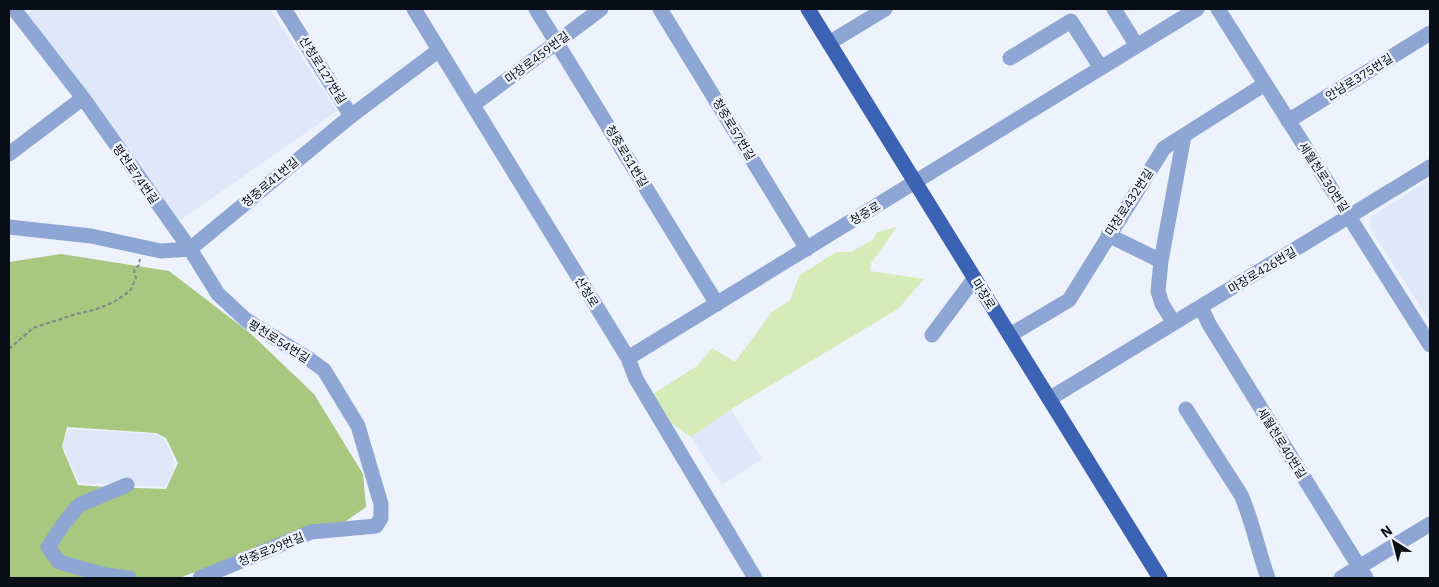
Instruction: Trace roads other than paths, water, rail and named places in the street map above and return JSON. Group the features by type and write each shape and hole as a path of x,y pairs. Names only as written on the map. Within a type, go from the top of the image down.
{"main road":[{"name":"마장로","path":"808,9 1160,578"}],"street":[{"name":"평천로74번길","path":"14,9 83,98 190,249"},
{"name":"산청로127번길","path":"284,9 351,116 439,50"},
{"name":"산청로","path":"414,9 628,358 636,379 755,578"},
{"name":"청중로51번길","path":"536,9 717,304"},
{"name":"마장로459번길","path":"472,105 602,9"},
{"name":"청중로57번길","path":"660,9 807,249"},
{"path":"1114,9 1137,46"},
{"name":"청중로","path":"628,358 1197,9"},
{"name":"세월천로30번길","path":"1218,9 1430,345"},
{"path":"829,43 879,11"},
{"path":"1010,58 1071,21 1101,68"},
{"name":"안남로375번길","path":"1288,121 1430,33"},
{"name":"마장로432번길","path":"1010,335 1068,300 1164,148 1265,84"},
{"path":"9,154 83,98"},
{"name":"청중로41번길","path":"190,249 351,116"},
{"path":"1174,323 1162,304 1158,291 1161,261 1184,136"},
{"name":"마장로426번길","path":"1049,399 1430,167"},
{"path":"9,227 91,236 161,251 190,249"},
{"path":"1108,235 1161,261"},
{"name":"평천로54번길","path":"190,249 218,294 246,320 324,370 358,426 381,504 381,518 376,526"},
{"path":"932,335 974,279"},
{"name":"세월천로40번길","path":"1201,307 1209,324 1362,573"},
{"path":"1186,409 1248,510 1268,578"},
{"path":"127,485 79,505 64,522 48,547 59,562 105,575 129,578"},
{"path":"1342,578 1362,573 1430,524"},
{"name":"청중로29번길","path":"200,578 310,532 376,526"}]}
